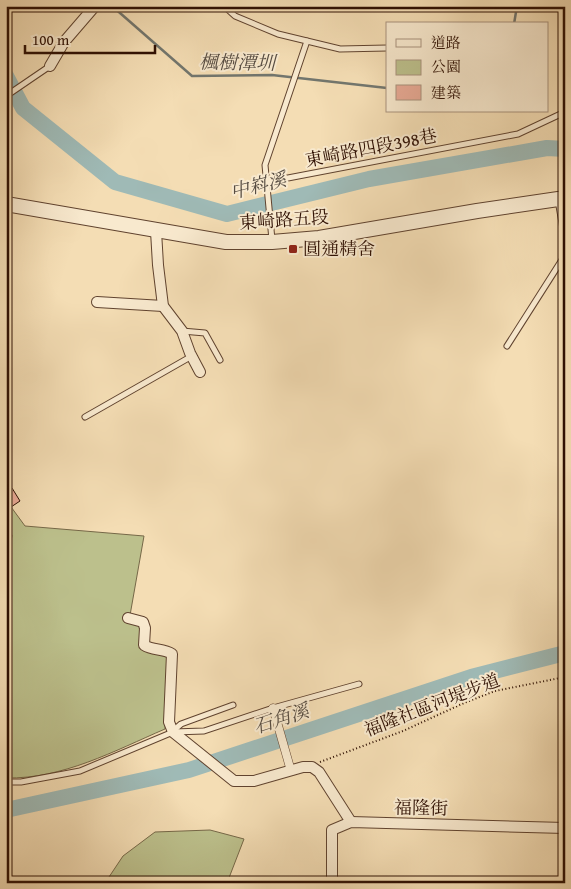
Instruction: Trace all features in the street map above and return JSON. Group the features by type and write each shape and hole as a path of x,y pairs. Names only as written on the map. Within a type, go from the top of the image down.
{"street":[{"path":"50,66 64,42 95,6"},
{"name":"東崎路五段","path":"6,204 226,242 272,242 318,238 562,198"},
{"path":"156,231 163,306 182,331 200,372"},
{"path":"97,302 163,306"},
{"path":"128,618 143,622 146,628 144,645 150,649 166,650 172,654 169,722 172,732 234,781 254,781 312,767 319,772 351,822 332,830 332,883"},
{"path":"273,708 290,771"},
{"name":"福隆街","path":"351,822 565,828"}],"lane":[{"path":"224,6 235,16 278,34 340,49 386,48"},
{"path":"272,242 265,166 307,41"},
{"path":"6,96 50,66"},
{"name":"東崎路四段398巷","path":"267,182 518,134 565,112"},
{"path":"562,198 565,241"},
{"path":"507,346 565,255"},
{"path":"182,331 205,333 220,360"},
{"path":"85,417 192,356"},
{"path":"6,532 9,536 6,544"},
{"path":"172,732 204,731 273,708 359,684"},
{"path":"6,782 21,782 80,771 172,732 182,724 233,705"}],"path":[{"name":"福隆社區河堤步道","path":"312,767 326,758 403,732 464,703 495,691 565,677"}],"green space":[{"path":"6,500 25,526 144,536 129,621 143,626 142,648 172,655 165,729 68,769 48,774 6,778"},
{"path":"210,830 244,839 227,883 105,883 123,856 155,832"}],"building":[{"path":"12,488 20,501 11,507 6,500 6,492"}],"waterway":[{"name":"楓樹潭圳","path":"112,6 192,76 272,75 386,88"},
{"name":"楓樹潭圳","path":"514,22 517,6"},
{"name":"中嵙溪","path":"6,76 23,108 115,182 227,214 369,179 547,148 565,149"},
{"name":"石角溪","path":"6,810 189,770 471,677 565,653"}],"place":[{"name":"圓通精舍","path":"293,249"}]}
